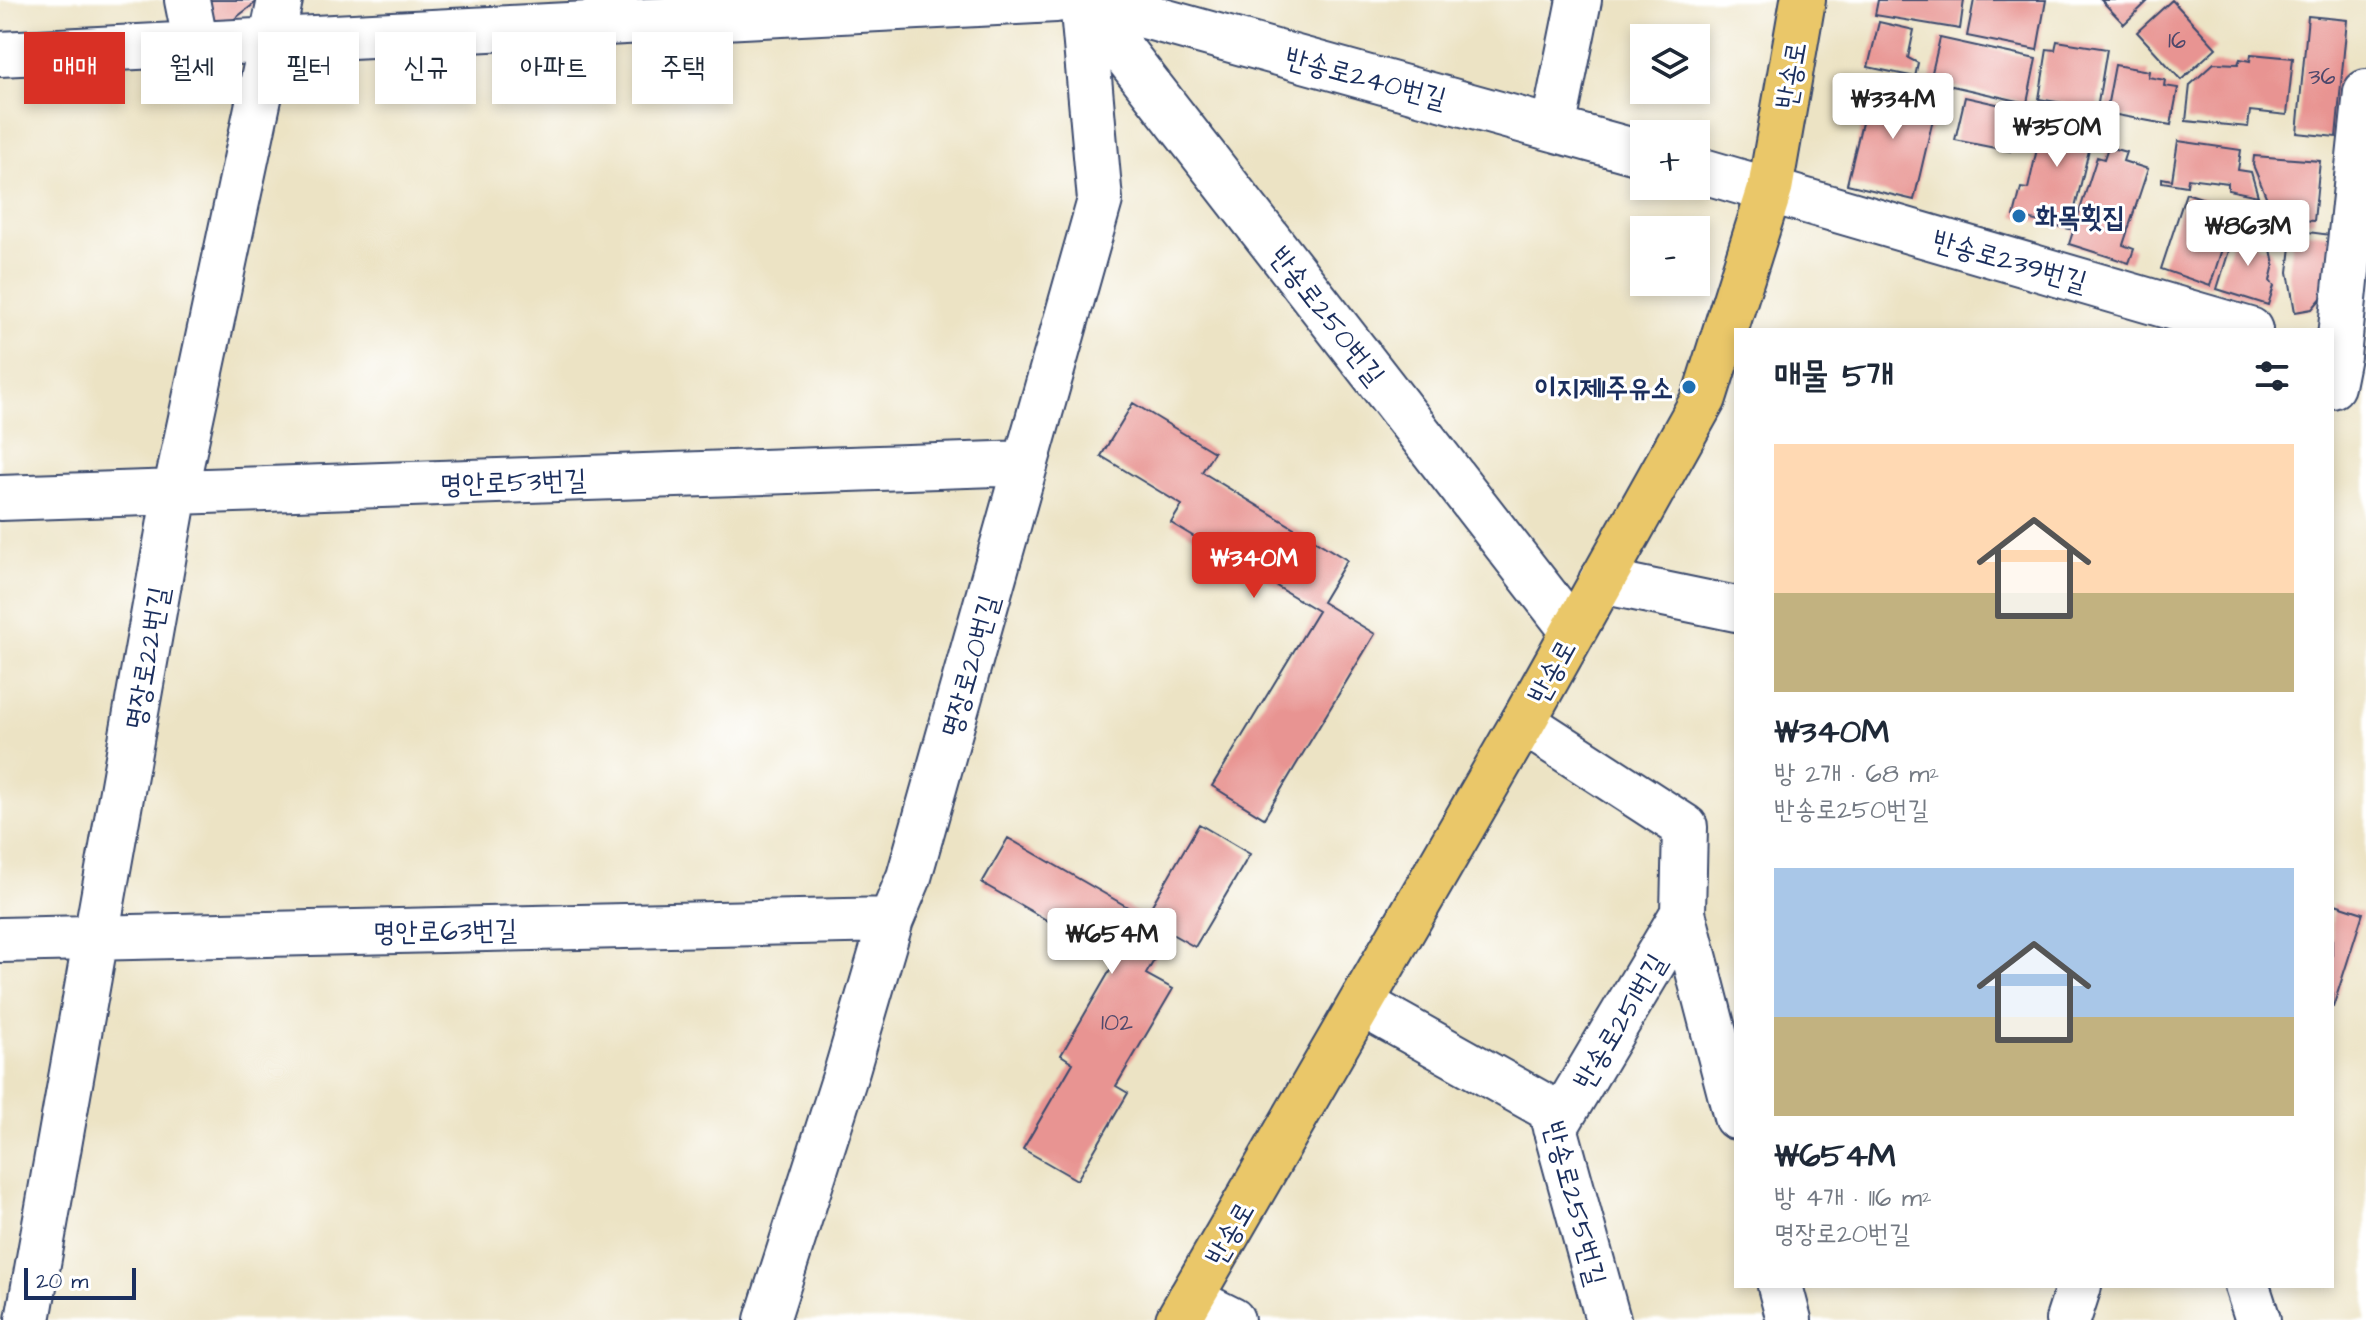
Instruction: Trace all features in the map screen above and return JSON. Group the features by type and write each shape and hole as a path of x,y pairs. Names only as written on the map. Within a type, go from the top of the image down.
{"main road":[{"name":"반송로","path":"1184,1309 1523,722 1704,398 1770,189 1803,0"}],"street":[{"path":"187,0 193,32"},
{"path":"239,32 276,21 1056,0"},
{"name":"반송로240번길","path":"1084,0 1630,150"},
{"name":"명장로20번길","path":"767,1320 891,920 909,877 1100,200 1084,0"},
{"name":"반송로250번길","path":"1084,0 1573,631"},
{"path":"1553,129 1579,0"},
{"name":"명장로22번길","path":"28,1320 175,493 276,21"},
{"path":"0,54 141,48"},
{"path":"2334,365 2366,92"},
{"path":"1710,173 1770,189"},
{"name":"반송로239번길","path":"1770,189 2243,328"},
{"name":"명안로53번길","path":"0,498 1026,463"},
{"path":"1601,581 1734,609"},
{"name":"반송로251번길","path":"1523,722 1685,827 1683,913 1734,1109"},
{"name":"반송로251번길","path":"1555,1128 1683,913"},
{"name":"명안로63번길","path":"0,940 891,920"},
{"name":"반송로255번길","path":"1362,1004 1550,1109 1608,1320"},
{"path":"1781,1288 1789,1320"},
{"path":"2068,1320 2078,1288"},
{"path":"2248,1288 2258,1320"},
{"name":"반송로","path":"1184,1309 1232,1320"}],"building":[{"path":"195,0 259,0 233,20 204,21"},
{"path":"1878,0 1964,0 1960,29 1875,15"},
{"path":"1974,0 2046,0 2037,50 1967,36"},
{"path":"2101,0 2149,0 2124,24"},
{"path":"2172,0 2216,48 2181,80 2137,32"},
{"path":"2308,16 2347,20 2336,137 2297,133"},
{"path":"1879,22 1914,30 1908,58 1918,63 1915,77 1868,67"},
{"path":"1940,38 2036,59 2027,103 1930,81"},
{"path":"2057,41 2107,49 2097,109 2039,99 2047,49 2055,50"},
{"path":"2251,54 2293,58 2287,115 2250,111 2248,127 2186,121 2190,85 2214,63 2238,64 2240,59 2250,61"},
{"path":"2115,65 2149,71 2148,77 2165,80 2164,86 2178,88 2171,125 2106,113"},
{"path":"1872,82 1938,98 1914,200 1847,184"},
{"path":"1965,97 2019,109 2010,151 1955,140"},
{"path":"2042,109 2096,121 2070,229 2014,216 2021,188 2028,189"},
{"path":"2178,141 2241,150 2238,170 2251,172 2258,196 2228,190 2228,183 2188,178 2187,186 2162,182 2162,178 2172,180"},
{"path":"2108,147 2126,152 2123,161 2148,169 2123,245 2134,249 2129,263 2069,244 2097,157 2104,159"},
{"path":"2254,156 2320,161 2314,221 2275,218 2253,165"},
{"path":"2186,193 2235,209 2210,286 2161,269"},
{"path":"2237,225 2260,232 2256,245 2271,249 2274,264 2270,281 2274,286 2268,305 2217,289"},
{"path":"2293,230 2331,235 2323,296 2312,309 2295,312 2288,272"},
{"path":"1133,403 1214,452 1202,472 1347,560 1322,602 1375,634 1264,818 1212,786 1318,611 1171,523 1182,505 1101,456"},
{"path":"1199,824 1250,854 1195,947 1170,933 1146,974 1173,989 1116,1086 1128,1093 1077,1180 1023,1149 1073,1063 1061,1055 1116,960 982,883 1008,838 1145,917"},
{"path":"2334,904 2363,913 2334,1004"}],"place":[{"name":"화목횟집","path":"2019,216"},
{"name":"이지제1주유소","path":"1689,387"}]}
